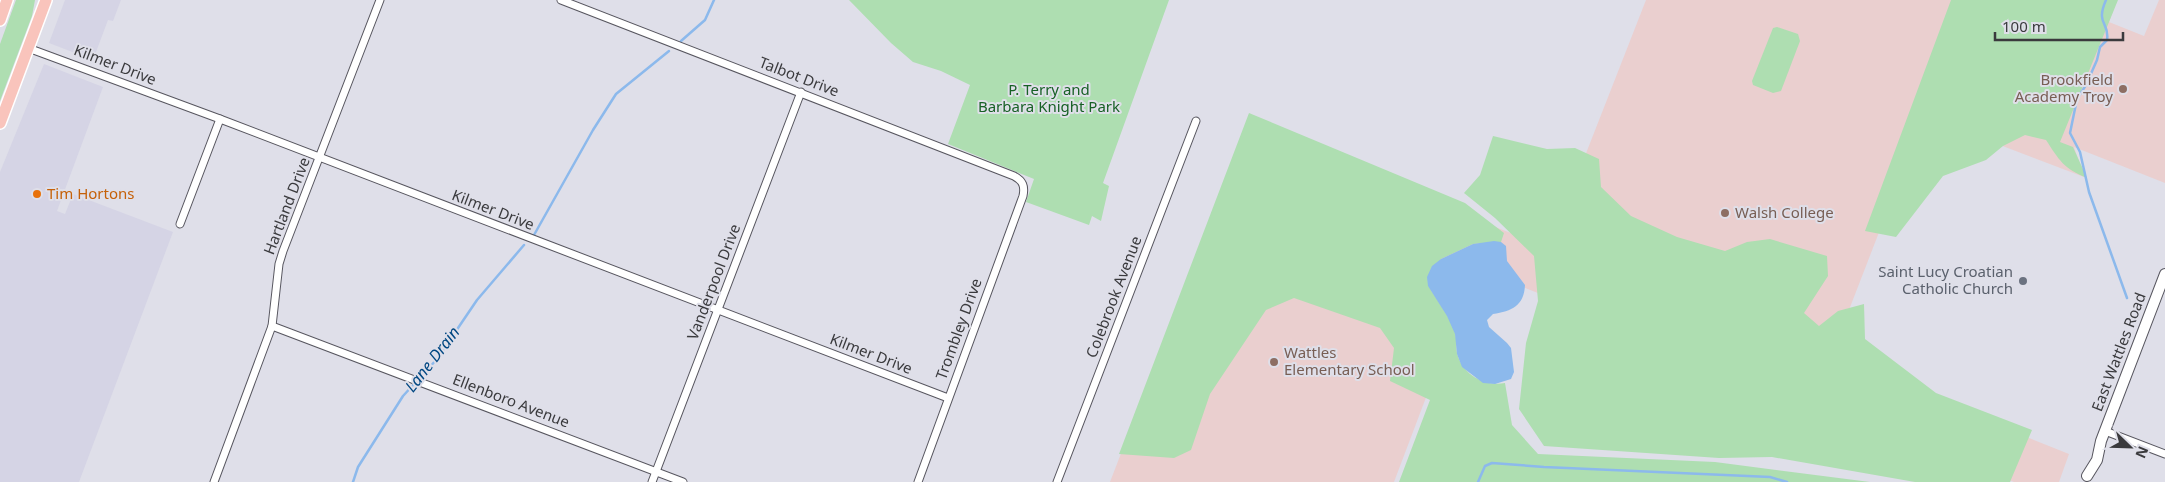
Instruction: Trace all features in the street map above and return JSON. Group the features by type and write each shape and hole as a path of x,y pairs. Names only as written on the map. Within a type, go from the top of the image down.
{"main road":[{"path":"0,20 7,0"},
{"path":"0,123 46,0"},
{"name":"East Wattles Road","path":"2085,479 2090,456 2101,441 2165,274"}],"street":[{"name":"Hartland Drive","path":"214,482 272,326 279,264 380,0"},
{"name":"Talbot Drive","path":"561,0 1014,176 1023,185"},
{"name":"Kilmer Drive","path":"28,48 220,119 948,398"},
{"name":"Vanderpool Drive","path":"652,482 719,311 801,92"},
{"path":"180,224 220,119"},
{"name":"Colebrook Avenue","path":"1057,482 1196,121"},
{"name":"Trombley Drive","path":"918,482 1023,196 1023,185"},
{"name":"Ellenboro Avenue","path":"272,326 420,380 683,482"},
{"path":"2105,431 2165,454"}],"shaded area":[{"path":"65,0 121,0 113,21 108,20 93,60 49,43"},
{"name":"Walsh College","path":"1646,0 2117,0 2109,22 2144,36 2159,0 2165,0 2165,183 2074,147 2084,177 1924,116 1830,359 2069,454 2059,482 2014,482 1475,268 1394,482 1110,482 1246,129 1549,248"},
{"path":"44,64 103,87 57,211 65,214 73,194 173,232 79,482 0,482 0,172"}],"green space":[{"path":"16,0 35,0 32,16 0,101 0,44"},
{"name":"P. Terry and Barbara Knight Park","path":"849,0 1169,0 1103,183 1109,186 1101,221 1092,216 1089,225 1026,202 1034,179 948,144 970,85 941,71 913,62 891,43"},
{"path":"1951,0 2118,0 2060,142 2073,147 2087,178 2067,167 2046,140 2025,135 2003,146 1986,160 1943,176 1896,237 1865,231"},
{"path":"1777,27 1798,34 1800,41 1781,91 1773,93 1753,85 1752,81 1773,28"},
{"path":"1249,113 1465,203 1504,233 1501,242 1473,244 1441,259 1428,285 1453,327 1456,336 1457,353 1464,367 1469,373 1482,381 1497,384 1505,383 1512,425 1538,454 1715,462 1870,482 1399,482 1430,400 1390,381 1394,348 1380,328 1294,298 1266,310 1210,394 1191,450 1174,458 1119,454"},
{"path":"1493,136 1547,149 1575,148 1599,159 1601,187 1631,216 1677,237 1725,251 1747,242 1770,239 1827,256 1828,276 1804,313 1819,326 1838,311 1864,304 1865,339 1936,393 2032,430 2010,482 1915,482 1772,457 1719,458 1544,446 1519,409 1526,343 1538,301 1534,256 1495,218 1464,193 1480,175"}],"water":[{"path":"1501,242 1506,246 1507,261 1525,285 1522,298 1516,306 1493,314 1487,320 1489,327 1511,348 1514,372 1511,379 1495,384 1483,383 1462,367 1457,354 1455,334 1447,316 1428,286 1427,277 1432,266 1441,259 1473,244"}],"waterway":[{"name":"Lane Drain","path":"681,41 705,20 714,0"},
{"path":"2106,0 2102,19 2107,30 2107,40 2100,47 2097,60 2086,85 2077,99 2070,133 2080,152 2089,192 2127,298"},
{"name":"Lane Drain","path":"534,235 593,130 616,94 669,51"},
{"name":"Lane Drain","path":"353,482 358,467 403,396 437,359 477,300 524,245"},
{"path":"1478,482 1485,466 1492,463 1770,477 1787,482"}],"place":[{"name":"Brookfield Academy Troy","path":"2123,89"},
{"name":"Tim Hortons","path":"37,194"},
{"name":"Walsh College","path":"1725,213"},
{"name":"Saint Lucy Croatian Catholic Church","path":"2023,281"},
{"name":"Wattles Elementary School","path":"1274,362"}]}
